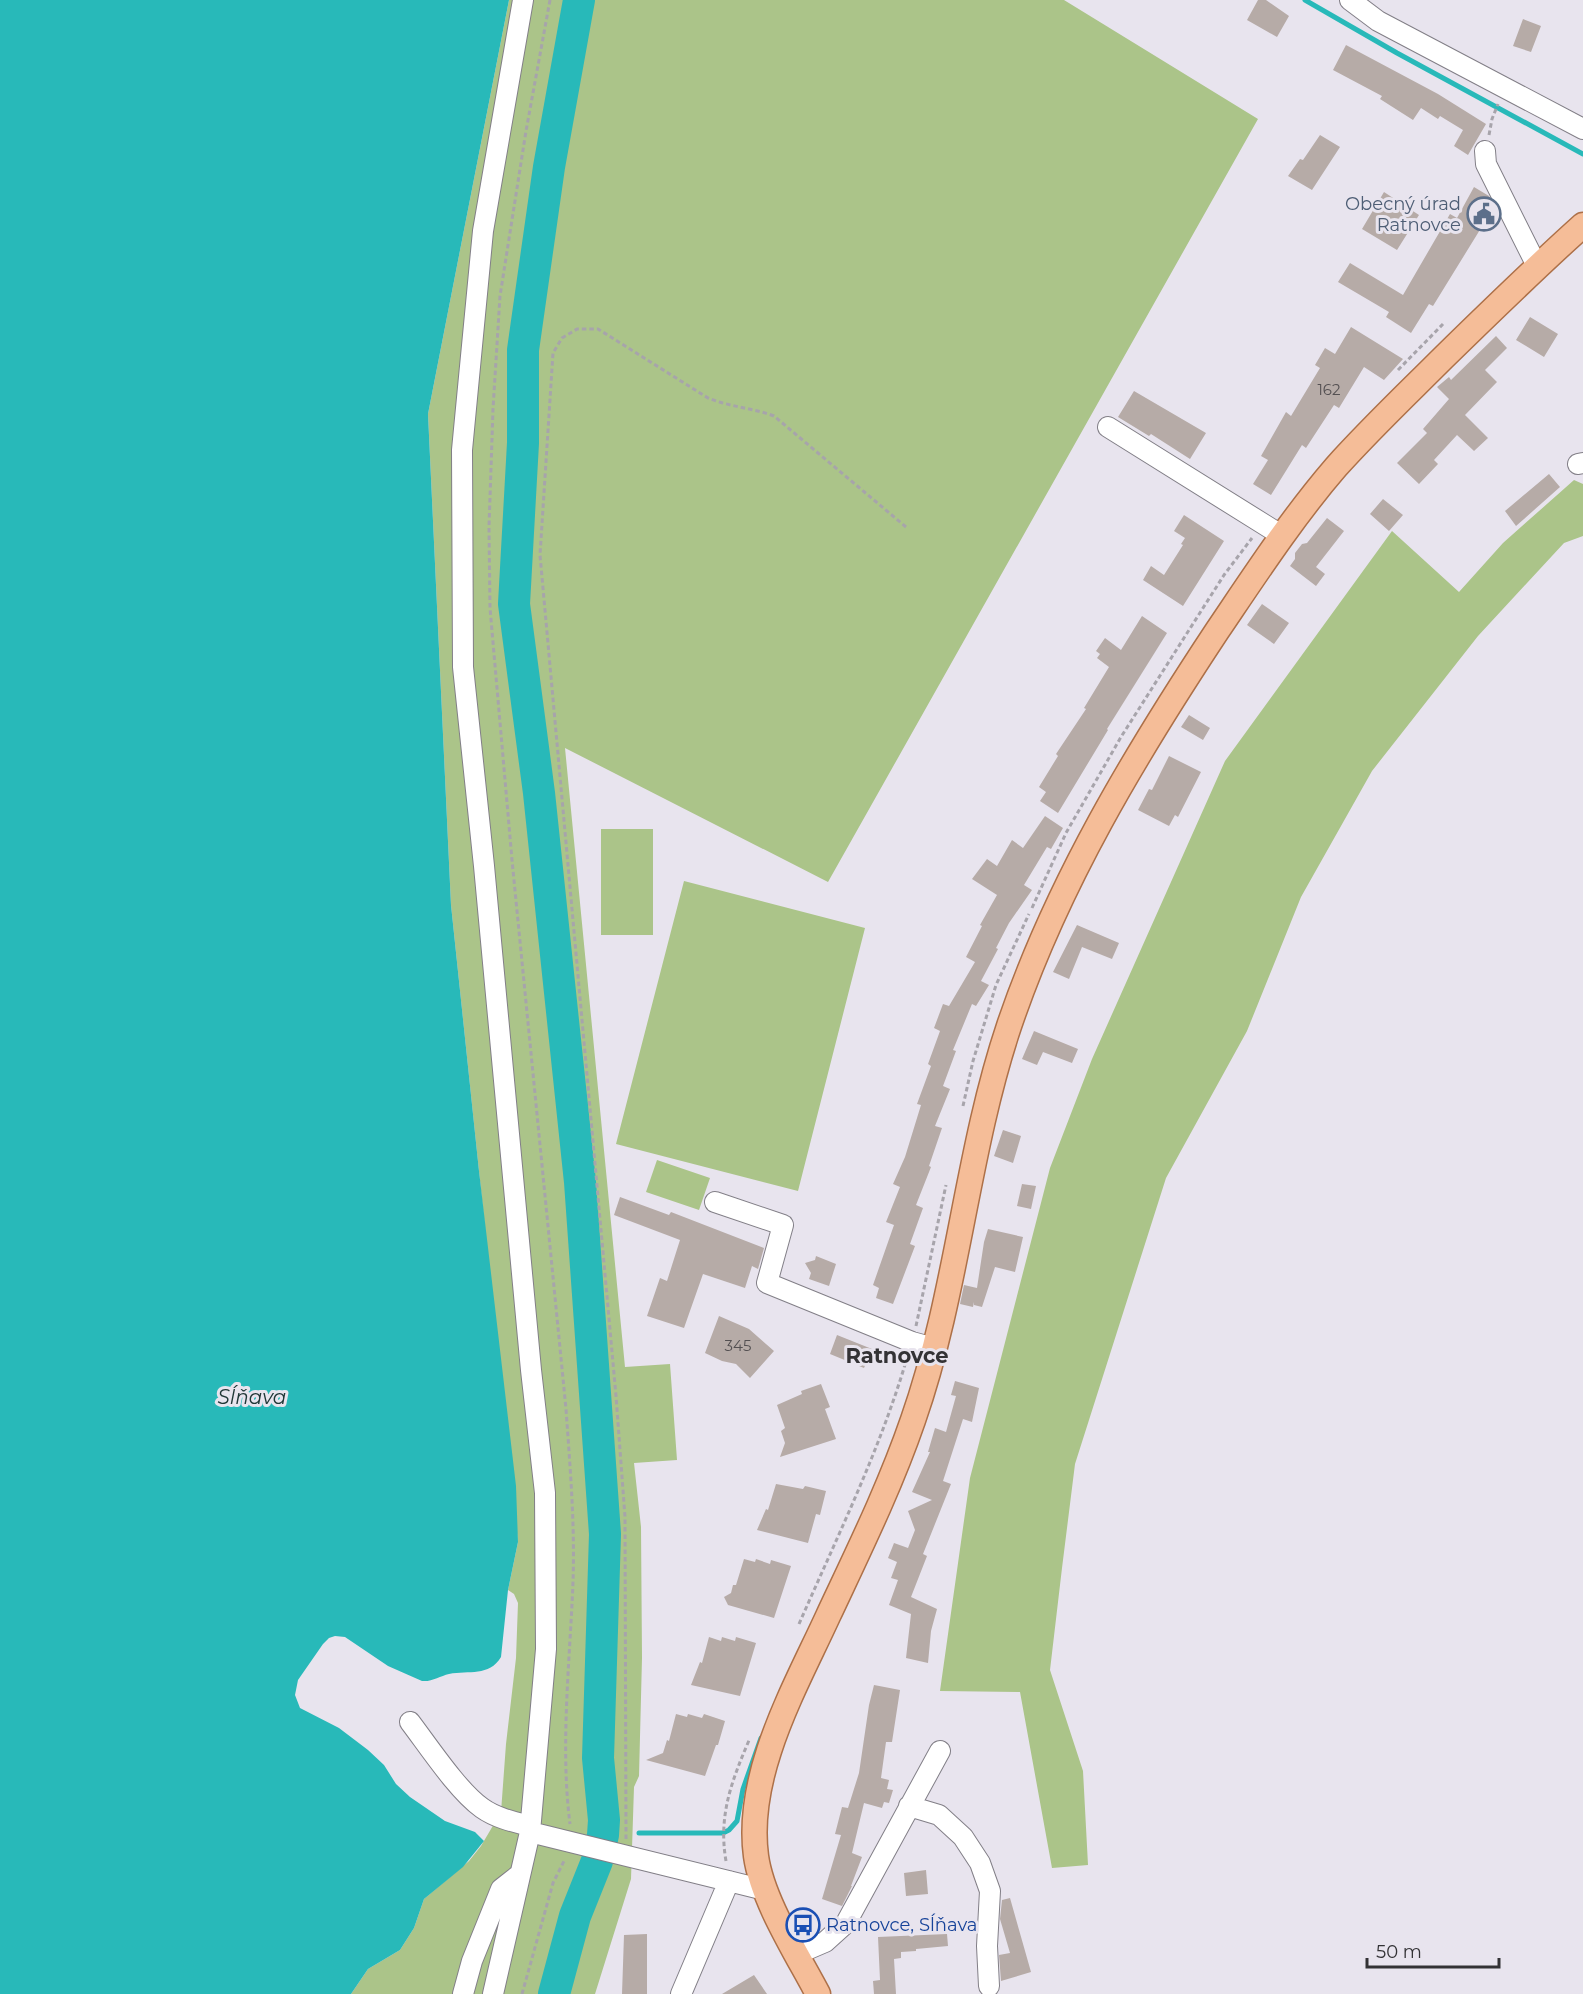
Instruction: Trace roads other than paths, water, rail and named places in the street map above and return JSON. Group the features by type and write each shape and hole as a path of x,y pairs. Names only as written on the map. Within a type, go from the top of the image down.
{"main road":[{"path":"818,1994 765,1890 756,1861 753,1826 756,1802 765,1764 787,1707 866,1536 915,1417 956,1258 988,1101 1009,1027 1035,956 1059,902 1108,806 1197,662 1281,535 1364,437 1537,266 1583,225"}],"street":[{"path":"493,1994 530,1829 546,1649 545,1493 463,667 462,450 483,231 523,0"},
{"path":"1350,0 1378,21 1583,129"},
{"path":"1485,152 1486,164 1537,266"},
{"path":"1108,427 1281,535"},
{"path":"716,1203 783,1225 767,1283 912,1342 934,1348"},
{"path":"410,1722 462,1789 481,1808 494,1815 581,1845 765,1890"},
{"path":"797,1954 825,1942 846,1923 940,1750"},
{"path":"909,1806 939,1815 963,1837 980,1863 990,1891 987,1946 989,1986"},
{"path":"463,1994 476,1950 501,1889 520,1874"},
{"path":"681,1994 729,1881"}],"water":[{"name":"Sĺňava","path":"0,0 509,0 428,414 451,905 516,1486 518,1542 508,1590 501,1657 491,1668 478,1672 449,1674 422,1681 388,1666 345,1637 335,1636 323,1644 298,1680 295,1695 300,1708 339,1728 368,1750 384,1765 396,1784 410,1797 445,1821 475,1832 484,1841 463,1867 424,1899 414,1928 400,1950 368,1969 351,1994 0,1994"}],"waterway":[{"path":"554,1994 575,1916 597,1861 603,1835 604,1820 598,1758 605,1534 580,1182 539,793 514,604 523,443 523,350 549,167 579,0"},
{"path":"1305,0 1583,154"},
{"path":"639,1833 723,1833 729,1830 737,1821 743,1789 761,1738"},
{"path":"603,1830 613,1831"}],"place":[{"name":"Obecný úrad Ratnovce","path":"1484,214"},
{"name":"Ratnovce, Sĺňava","path":"803,1925"}],"district":[{"name":"Ratnovce","path":"897,1355"}]}
